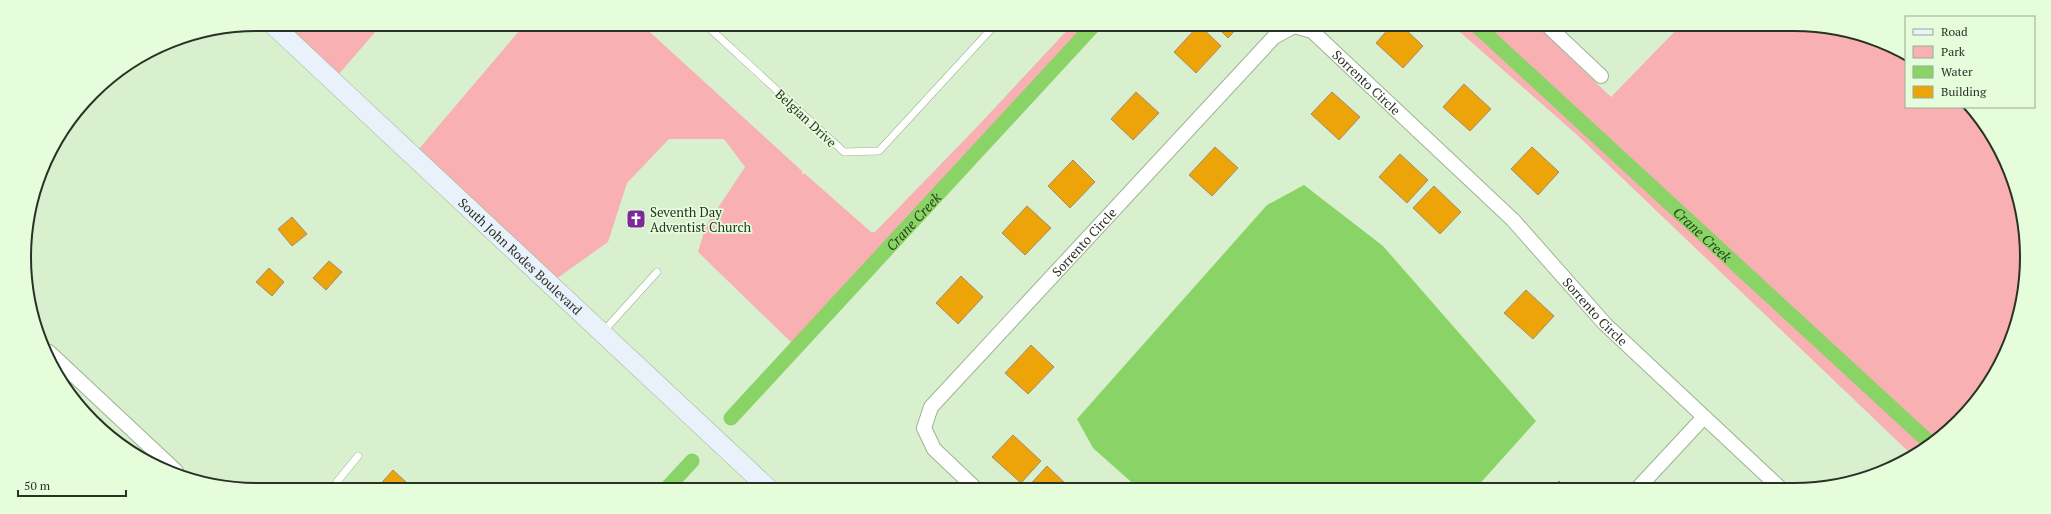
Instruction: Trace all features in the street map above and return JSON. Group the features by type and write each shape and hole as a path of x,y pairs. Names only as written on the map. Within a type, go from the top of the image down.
{"main road":[{"name":"South John Rodes Boulevard","path":"279,31 763,483"}],"street":[{"name":"Sorrento Circle","path":"970,483 934,449 924,428 931,406 1274,37 1285,31"},
{"name":"Sorrento Circle","path":"1312,31 1513,220 1605,324 1775,483"},
{"path":"1553,31 1601,76"},
{"path":"54,356 170,466"},
{"path":"1643,483 1704,417"}],"lane":[{"name":"Belgian Drive","path":"713,31 844,152 879,152 990,31"},
{"path":"602,333 657,272"},
{"path":"336,483 358,456"}],"green space":[{"path":"292,31 376,31 339,74"},
{"path":"519,31 649,31 802,171 802,175 804,173 871,232 875,232 975,129 1066,31 1089,31 793,344 698,252 706,226 745,167 724,139 669,139 627,183 608,242 556,279 418,150"},
{"path":"1459,31 1542,31 1611,97 1675,31 1809,31 1838,35 1867,43 1905,60 1905,108 1964,108 1982,131 1997,157 2008,184 2016,213 2020,242 2020,272 2016,301 2008,330 1990,370 1973,395 1954,417 1932,436 1909,452 1576,134"}],"water":[{"path":"1304,185 1383,246 1536,421 1480,483 1132,483 1093,448 1077,419 1267,205"}],"building":[{"path":"1193,31 1205,31 1221,46 1196,73 1174,52"},
{"path":"1221,31 1234,31 1228,38"},
{"path":"1387,31 1407,31 1423,46 1403,68 1376,43"},
{"path":"1464,84 1491,109 1470,131 1443,107"},
{"path":"1136,92 1159,113 1133,140 1111,119"},
{"path":"1332,92 1360,117 1339,140 1311,114"},
{"path":"1215,147 1238,168 1212,196 1189,175"},
{"path":"1532,147 1559,172 1538,195 1511,169"},
{"path":"1400,154 1428,180 1407,203 1379,177"},
{"path":"1073,160 1095,182 1070,208 1048,186"},
{"path":"1434,186 1461,212 1440,234 1413,208"},
{"path":"1027,206 1051,228 1025,255 1002,233"},
{"path":"292,217 307,234 292,246 278,229"},
{"path":"329,261 342,272 326,290 313,278"},
{"path":"269,268 284,282 272,296 256,282"},
{"path":"961,276 983,297 958,324 936,303"},
{"path":"1526,290 1554,316 1533,339 1504,313"},
{"path":"1031,345 1054,367 1028,394 1005,373"},
{"path":"1013,435 1041,461 1021,483 992,457"},
{"path":"1047,466 1065,483 1032,483"},
{"path":"393,470 407,483 381,483"}],"waterway":[{"name":"Crane Creek","path":"731,418 1088,31"},
{"name":"Crane Creek","path":"1482,31 1927,440"},
{"name":"Crane Creek","path":"672,483 692,461"}],"place":[{"name":"Seventh Day Adventist Church","path":"636,219"}]}
